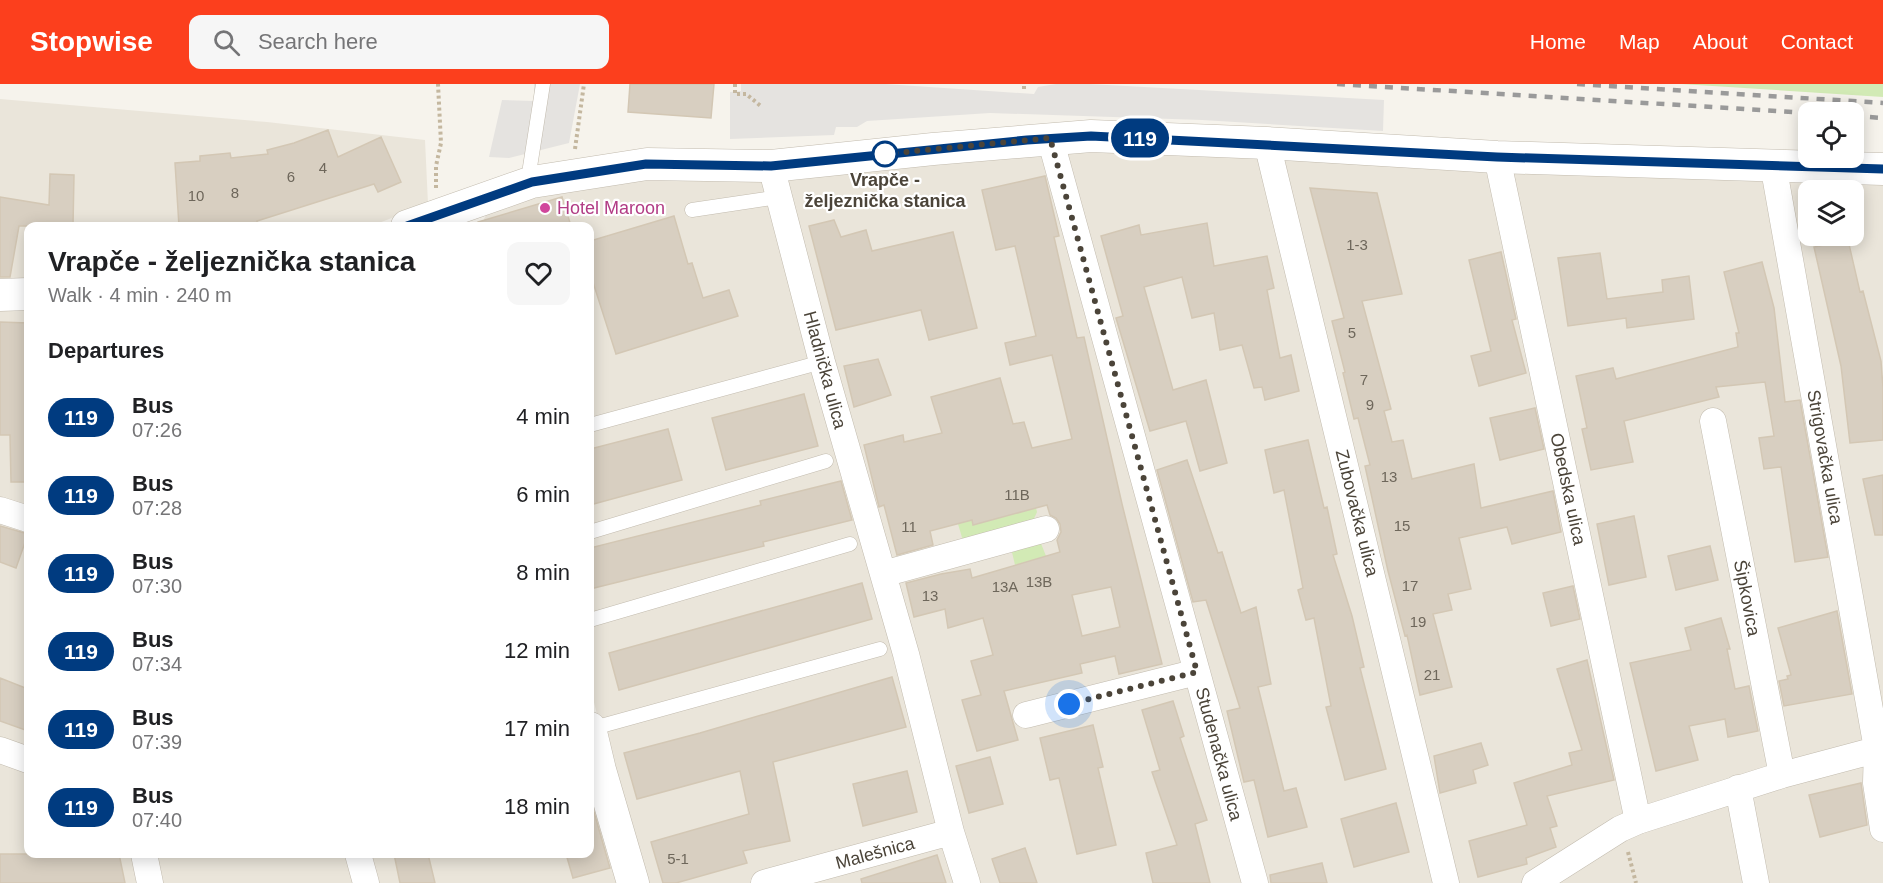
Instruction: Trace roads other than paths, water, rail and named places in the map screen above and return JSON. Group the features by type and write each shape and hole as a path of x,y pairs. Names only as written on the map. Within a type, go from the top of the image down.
{"street":[{"path":"430,222 470,215 532,182 646,164 771,166 1050,138 1091,136 1497,157 1883,169"},
{"name":"Studenačka ulica","path":"1050,138 1197,672 1249,882"},
{"name":"Zubovačka ulica","path":"1267,144 1446,883"},
{"name":"Obedska ulica","path":"1497,157 1629,825"},
{"name":"Strigovačka ulica","path":"1773,164 1880,749 1876,783 1883,829"},
{"name":"Hladnička ulica","path":"771,166 822,362 906,654 951,832 967,883"},
{"path":"0,295 24,294"},
{"name":"Šipkovica","path":"1713,421 1782,775"},
{"path":"0,510 24,518"},
{"path":"883,574 1046,529"},
{"path":"1026,715 1197,672"},
{"path":"594,745 633,883"},
{"path":"1534,883 1629,825 1738,788 1880,749"},
{"path":"0,750 24,759"},
{"path":"1738,788 1756,883"},
{"name":"Malešnica","path":"764,883 951,832"},
{"path":"145,858 150,883"},
{"path":"359,858 366,883"}],"lane":[{"path":"532,182 530,167 543,84"},
{"path":"692,210 779,197"},
{"path":"594,424 822,362"},
{"path":"594,531 826,460"},
{"path":"594,619 850,544"},
{"path":"594,727 880,649"}],"railway":[{"path":"1337,84 1798,112"},
{"path":"1577,84 1883,103"},
{"path":"1864,117 1883,118"}],"place":[{"name":"Vrapče - željeznička stanica","path":"885,154"},
{"name":"Hotel Maroon","path":"545,208"}]}
